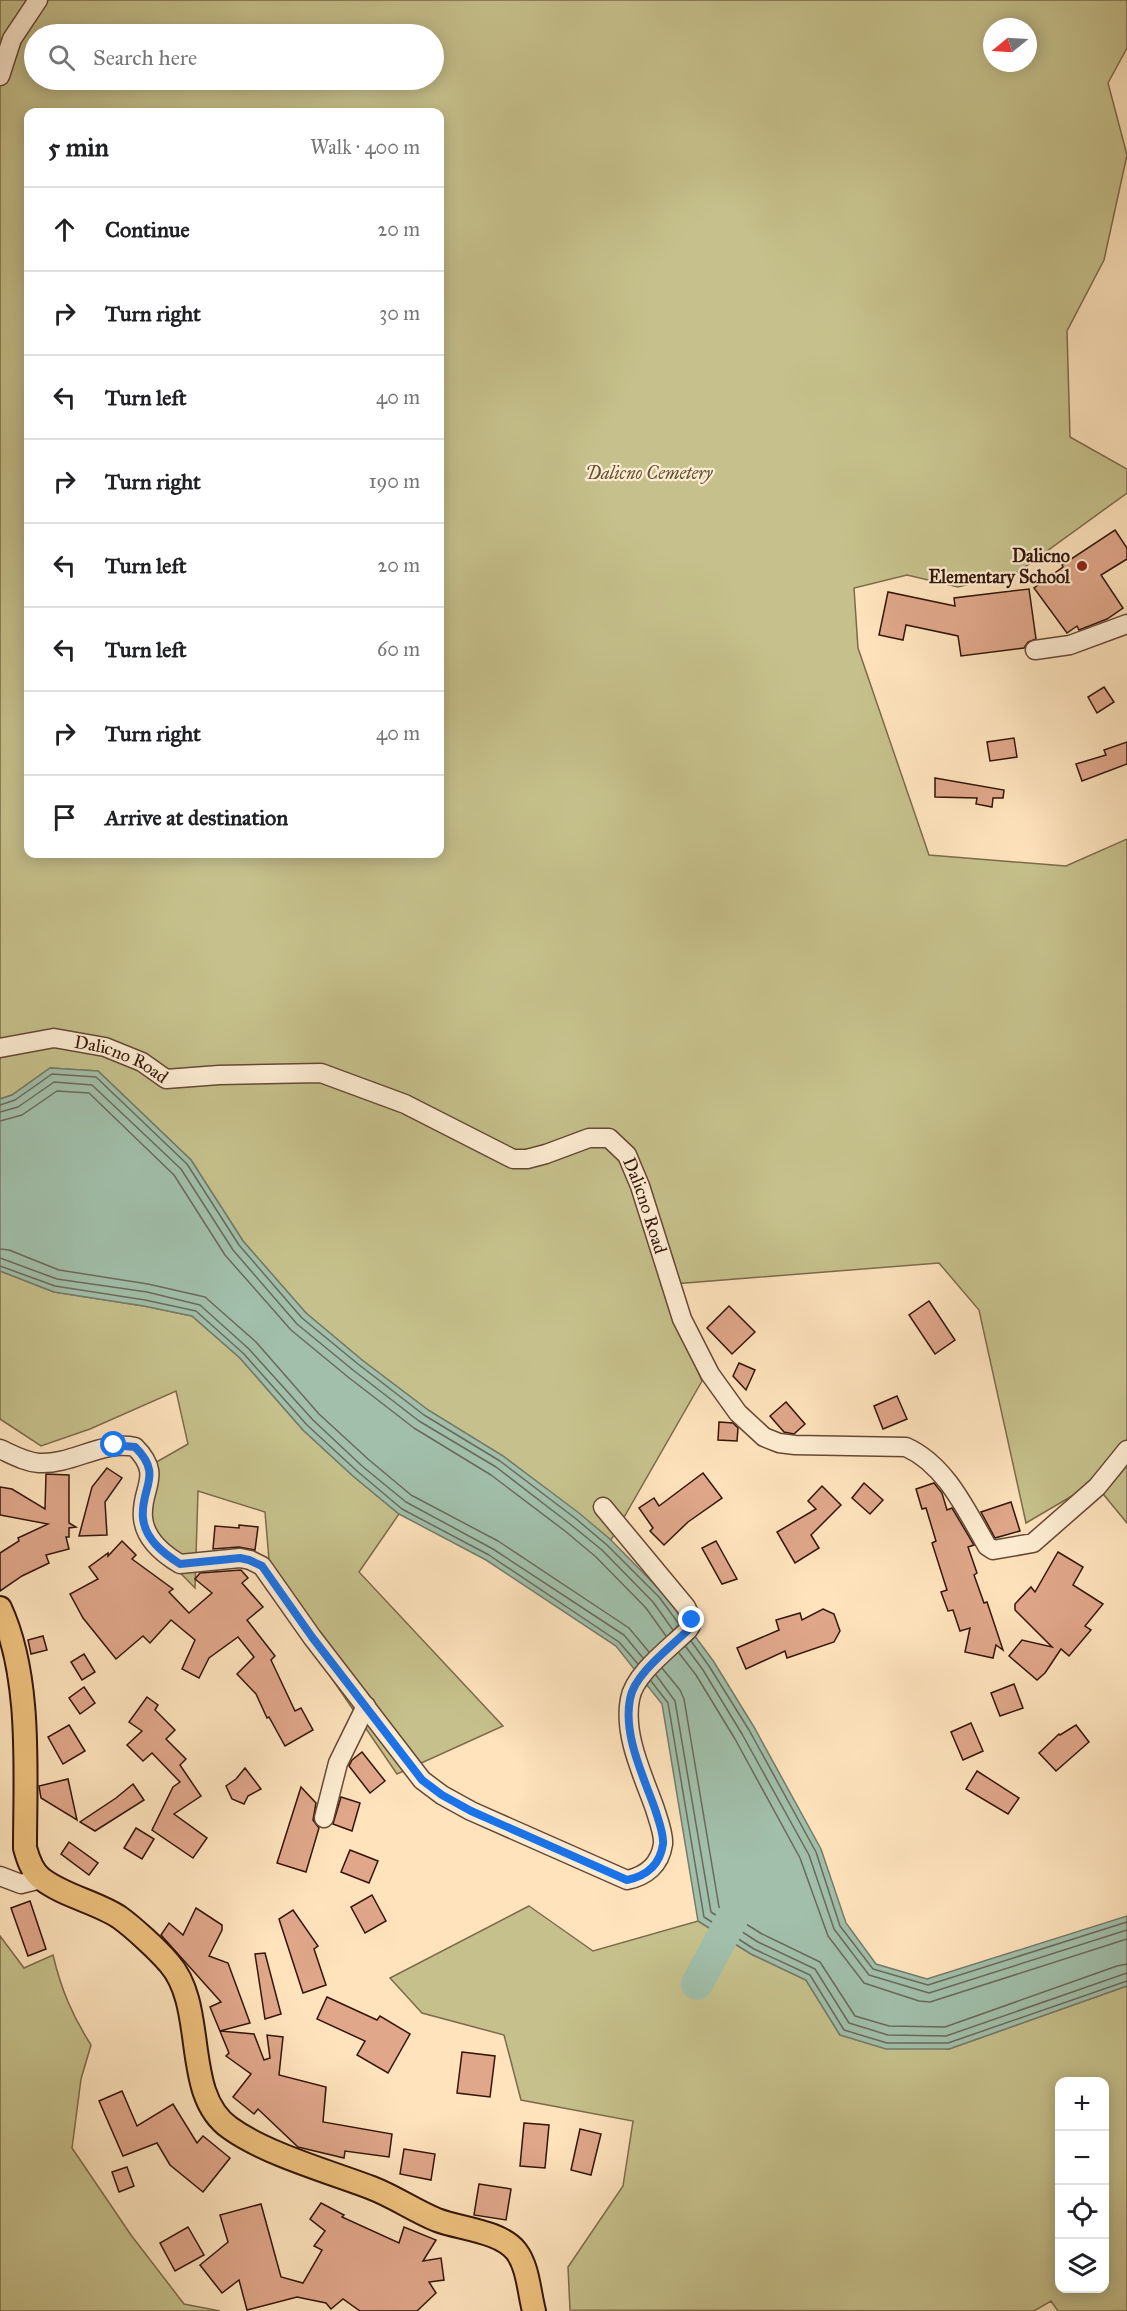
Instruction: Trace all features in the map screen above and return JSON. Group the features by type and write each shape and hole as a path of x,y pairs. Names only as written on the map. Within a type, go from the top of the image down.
{"main road":[{"path":"0,1608 15,1658 25,1723 25,1848 29,1863 41,1879 119,1917 169,1962 182,1979 206,2094 215,2115 230,2128 276,2151 394,2197 436,2220 499,2238 514,2249 523,2261 534,2311"}],"street":[{"path":"0,76 12,39 38,0"},
{"path":"1035,650 1070,645 1127,624"},
{"name":"Dalicno Road","path":"0,1048 54,1038 105,1047 142,1062 166,1079 219,1075 321,1073 405,1104 513,1159 527,1159 546,1154 589,1138 609,1138 627,1155 640,1186 682,1319 710,1374 738,1413 764,1437 779,1443 795,1446 906,1447 920,1453 936,1467 961,1501 987,1546 993,1550 1033,1543 1097,1487 1127,1450"},
{"path":"0,1449 23,1460 49,1463 114,1445 135,1447 148,1463 150,1478 142,1517 153,1544 180,1564 240,1558 262,1566 312,1637 422,1780 442,1795 471,1811 627,1880 650,1871 659,1858 663,1843 634,1746 628,1716 630,1696 642,1674 688,1630 692,1620 686,1607 603,1507"},
{"path":"324,1818 338,1763 366,1706"},
{"path":"0,1876 21,1884 41,1879"}],"green space":[{"name":"Dalicno Cemetery","path":"0,0 1127,0 1127,48 1108,83 1127,155 1104,260 1067,331 1070,437 1127,469 1127,493 1018,572 958,587 907,575 854,588 858,648 929,855 1066,866 1127,839 1127,1523 1094,1483 1026,1523 979,1310 939,1263 661,1285 702,1381 611,1540 503,1456 428,1410 362,1360 306,1313 243,1241 191,1160 98,1071 50,1068 12,1095 0,1099"},
{"path":"0,1271 54,1292 192,1316 240,1358 303,1430 399,1514 359,1572 503,1726 397,1774 322,1664 272,1596 265,1512 198,1491 195,1588 144,1536 153,1464 188,1444 176,1391 90,1429 41,1446 0,1419"},
{"path":"529,1906 593,1951 698,1921 751,1954 806,1980 840,2035 949,2049 1127,1986 1127,2311 1058,2311 1051,2301 1034,2311 570,2310 568,2267 623,2186 633,2121 521,2100 504,2035 422,2013 390,1978"},
{"path":"0,1936 24,1968 53,1955 68,2002 91,2045 81,2079 72,2148 131,2235 184,2304 220,2311 0,2311"}],"water":[{"path":"50,1068 98,1071 191,1160 243,1241 306,1313 362,1360 428,1410 503,1456 579,1513 611,1540 664,1594 714,1662 754,1727 821,1849 846,1923 876,1964 927,1979 1127,1916 1127,1986 949,2049 886,2049 840,2035 806,1980 751,1954 698,1921 662,1704 616,1646 486,1560 399,1514 303,1430 240,1358 192,1316 54,1292 0,1271 0,1099 12,1095"}],"building":[{"path":"1115,530 1127,548 1127,559 1101,575 1123,608 1107,619 1079,630 1077,626 1067,633 1034,588 1063,567 1062,565"},
{"path":"1029,589 1036,639 1028,642 1024,648 961,656 958,636 906,625 903,640 879,635 888,592 955,606 954,598"},
{"path":"1104,687 1114,702 1097,713 1088,697"},
{"path":"1014,738 1017,757 990,761 987,742"},
{"path":"1127,742 1127,764 1082,781 1076,764 1106,755 1104,750"},
{"path":"935,778 1004,790 1003,798 993,798 992,807 976,804 977,798 935,797"},
{"path":"929,1301 955,1340 935,1354 909,1315"},
{"path":"729,1306 755,1332 732,1354 707,1328"},
{"path":"739,1363 755,1370 746,1390 733,1376"},
{"path":"897,1396 907,1419 883,1429 874,1406"},
{"path":"786,1402 805,1424 794,1434 784,1432 770,1416"},
{"path":"719,1422 733,1423 738,1428 737,1441 718,1440"},
{"path":"107,1468 122,1478 105,1502 107,1535 79,1536 92,1487"},
{"path":"703,1473 722,1498 688,1522 664,1545 650,1531 653,1528 639,1508 654,1498 659,1506"},
{"path":"46,1474 69,1475 69,1523 76,1527 69,1528 69,1537 66,1537 69,1549 46,1555 49,1563 22,1576 0,1591 0,1553 19,1541 18,1538 48,1524 0,1515 0,1487 12,1489 45,1509"},
{"path":"864,1483 883,1500 870,1514 852,1498"},
{"path":"934,1483 942,1493 947,1510 952,1508 974,1545 968,1547 977,1573 974,1575 984,1603 987,1602 1003,1650 996,1645 993,1658 965,1652 970,1628 960,1631 953,1610 948,1611 941,1592 947,1590 932,1543 936,1541 926,1508 922,1509 916,1489"},
{"path":"822,1486 841,1505 811,1535 819,1548 795,1563 777,1532 816,1509 808,1501"},
{"path":"1011,1502 1020,1531 995,1538 981,1512"},
{"path":"239,1525 258,1527 255,1550 239,1547 213,1549 215,1526 239,1528"},
{"path":"122,1541 136,1555 132,1559 173,1589 169,1592 189,1613 212,1593 195,1579 200,1573 241,1570 248,1578 242,1583 263,1607 247,1620 275,1656 271,1660 295,1711 301,1708 313,1730 285,1746 269,1717 267,1718 256,1694 237,1674 254,1657 238,1637 209,1658 199,1678 182,1669 195,1640 171,1620 150,1643 143,1636 116,1659 83,1618 70,1594 98,1579 89,1567 108,1553 108,1556"},
{"path":"716,1541 737,1579 722,1584 702,1548"},
{"path":"1058,1552 1083,1567 1073,1585 1103,1604 1085,1626 1091,1630 1069,1656 1061,1649 1045,1673 1037,1680 1009,1656 1022,1640 1052,1647 1015,1610 1015,1604 1031,1587 1035,1592"},
{"path":"823,1609 834,1614 840,1631 834,1642 787,1658 785,1651 746,1669 737,1648 779,1630 776,1620 800,1613 802,1620"},
{"path":"43,1636 47,1650 31,1654 28,1640"},
{"path":"84,1654 95,1672 82,1680 71,1662"},
{"path":"1014,1684 1023,1708 1000,1716 991,1693"},
{"path":"84,1687 95,1703 80,1714 69,1698"},
{"path":"147,1697 158,1705 155,1710 175,1730 166,1739 186,1759 180,1765 201,1796 174,1814 207,1838 193,1858 152,1830 173,1787 180,1782 152,1753 143,1761 127,1745 142,1731 129,1722"},
{"path":"971,1723 983,1751 963,1760 951,1732"},
{"path":"69,1725 85,1751 63,1764 48,1737"},
{"path":"1076,1725 1089,1742 1056,1771 1039,1753 1059,1734"},
{"path":"362,1752 385,1781 370,1793 349,1766 352,1760"},
{"path":"245,1768 261,1789 248,1796 244,1804 232,1799 226,1786"},
{"path":"977,1771 1019,1798 1008,1814 966,1789"},
{"path":"68,1779 77,1820 41,1798 39,1786"},
{"path":"133,1784 144,1800 95,1831 80,1822 116,1798"},
{"path":"301,1787 316,1803 313,1820 319,1828 306,1872 277,1863"},
{"path":"341,1797 360,1803 352,1831 333,1824"},
{"path":"136,1828 154,1839 142,1859 124,1848"},
{"path":"69,1842 98,1863 89,1875 61,1854"},
{"path":"350,1850 378,1861 369,1883 341,1872"},
{"path":"372,1895 386,1921 365,1933 351,1907"},
{"path":"30,1901 46,1949 28,1956 11,1908"},
{"path":"196,1908 222,1925 222,1930 209,1956 228,1963 250,2023 220,2031 254,2034 264,2060 270,2058 267,2035 283,2037 279,2075 326,2087 323,2122 392,2134 389,2157 345,2151 344,2158 298,2147 258,2109 254,2114 233,2097 251,2074 226,2056 229,2053 210,2007 221,2002 161,1935 169,1923 183,1935"},
{"path":"293,1910 318,1946 314,1949 326,1985 303,1993 279,1919"},
{"path":"265,1953 281,2014 265,2019 255,1954"},
{"path":"327,1997 377,2020 380,2016 410,2034 388,2073 357,2055 365,2041 317,2019"},
{"path":"462,2052 495,2056 490,2097 457,2093"},
{"path":"122,2091 137,2126 173,2104 197,2143 203,2136 230,2158 203,2192 170,2165 157,2143 123,2156 99,2101"},
{"path":"524,2123 549,2125 545,2168 520,2166"},
{"path":"580,2129 601,2134 591,2175 571,2170"},
{"path":"404,2149 435,2154 431,2180 400,2174"},
{"path":"127,2167 134,2186 119,2192 112,2172"},
{"path":"479,2184 511,2189 506,2220 474,2215"},
{"path":"321,2203 344,2215 342,2217 399,2243 404,2227 436,2240 423,2261 441,2258 444,2280 429,2282 436,2293 417,2311 360,2311 343,2299 331,2309 326,2303 297,2297 247,2310 239,2280 222,2293 200,2265 228,2242 220,2215 261,2204 281,2277 303,2283 322,2250 314,2246 325,2231 310,2219"},
{"path":"188,2227 204,2255 175,2271 160,2243"}],"waterway":[{"path":"697,1984 742,1900"}],"place":[{"name":"Dalicno Elementary School","path":"1082,566"}],"route":[{"path":"114,1445 135,1447 148,1463 150,1478 142,1517 153,1544 180,1564 240,1558 262,1566 312,1637 422,1780 442,1795 471,1811 627,1880 650,1871 659,1858 663,1843 634,1746 628,1716 630,1696 642,1674 688,1630 692,1625 692,1620"}]}
